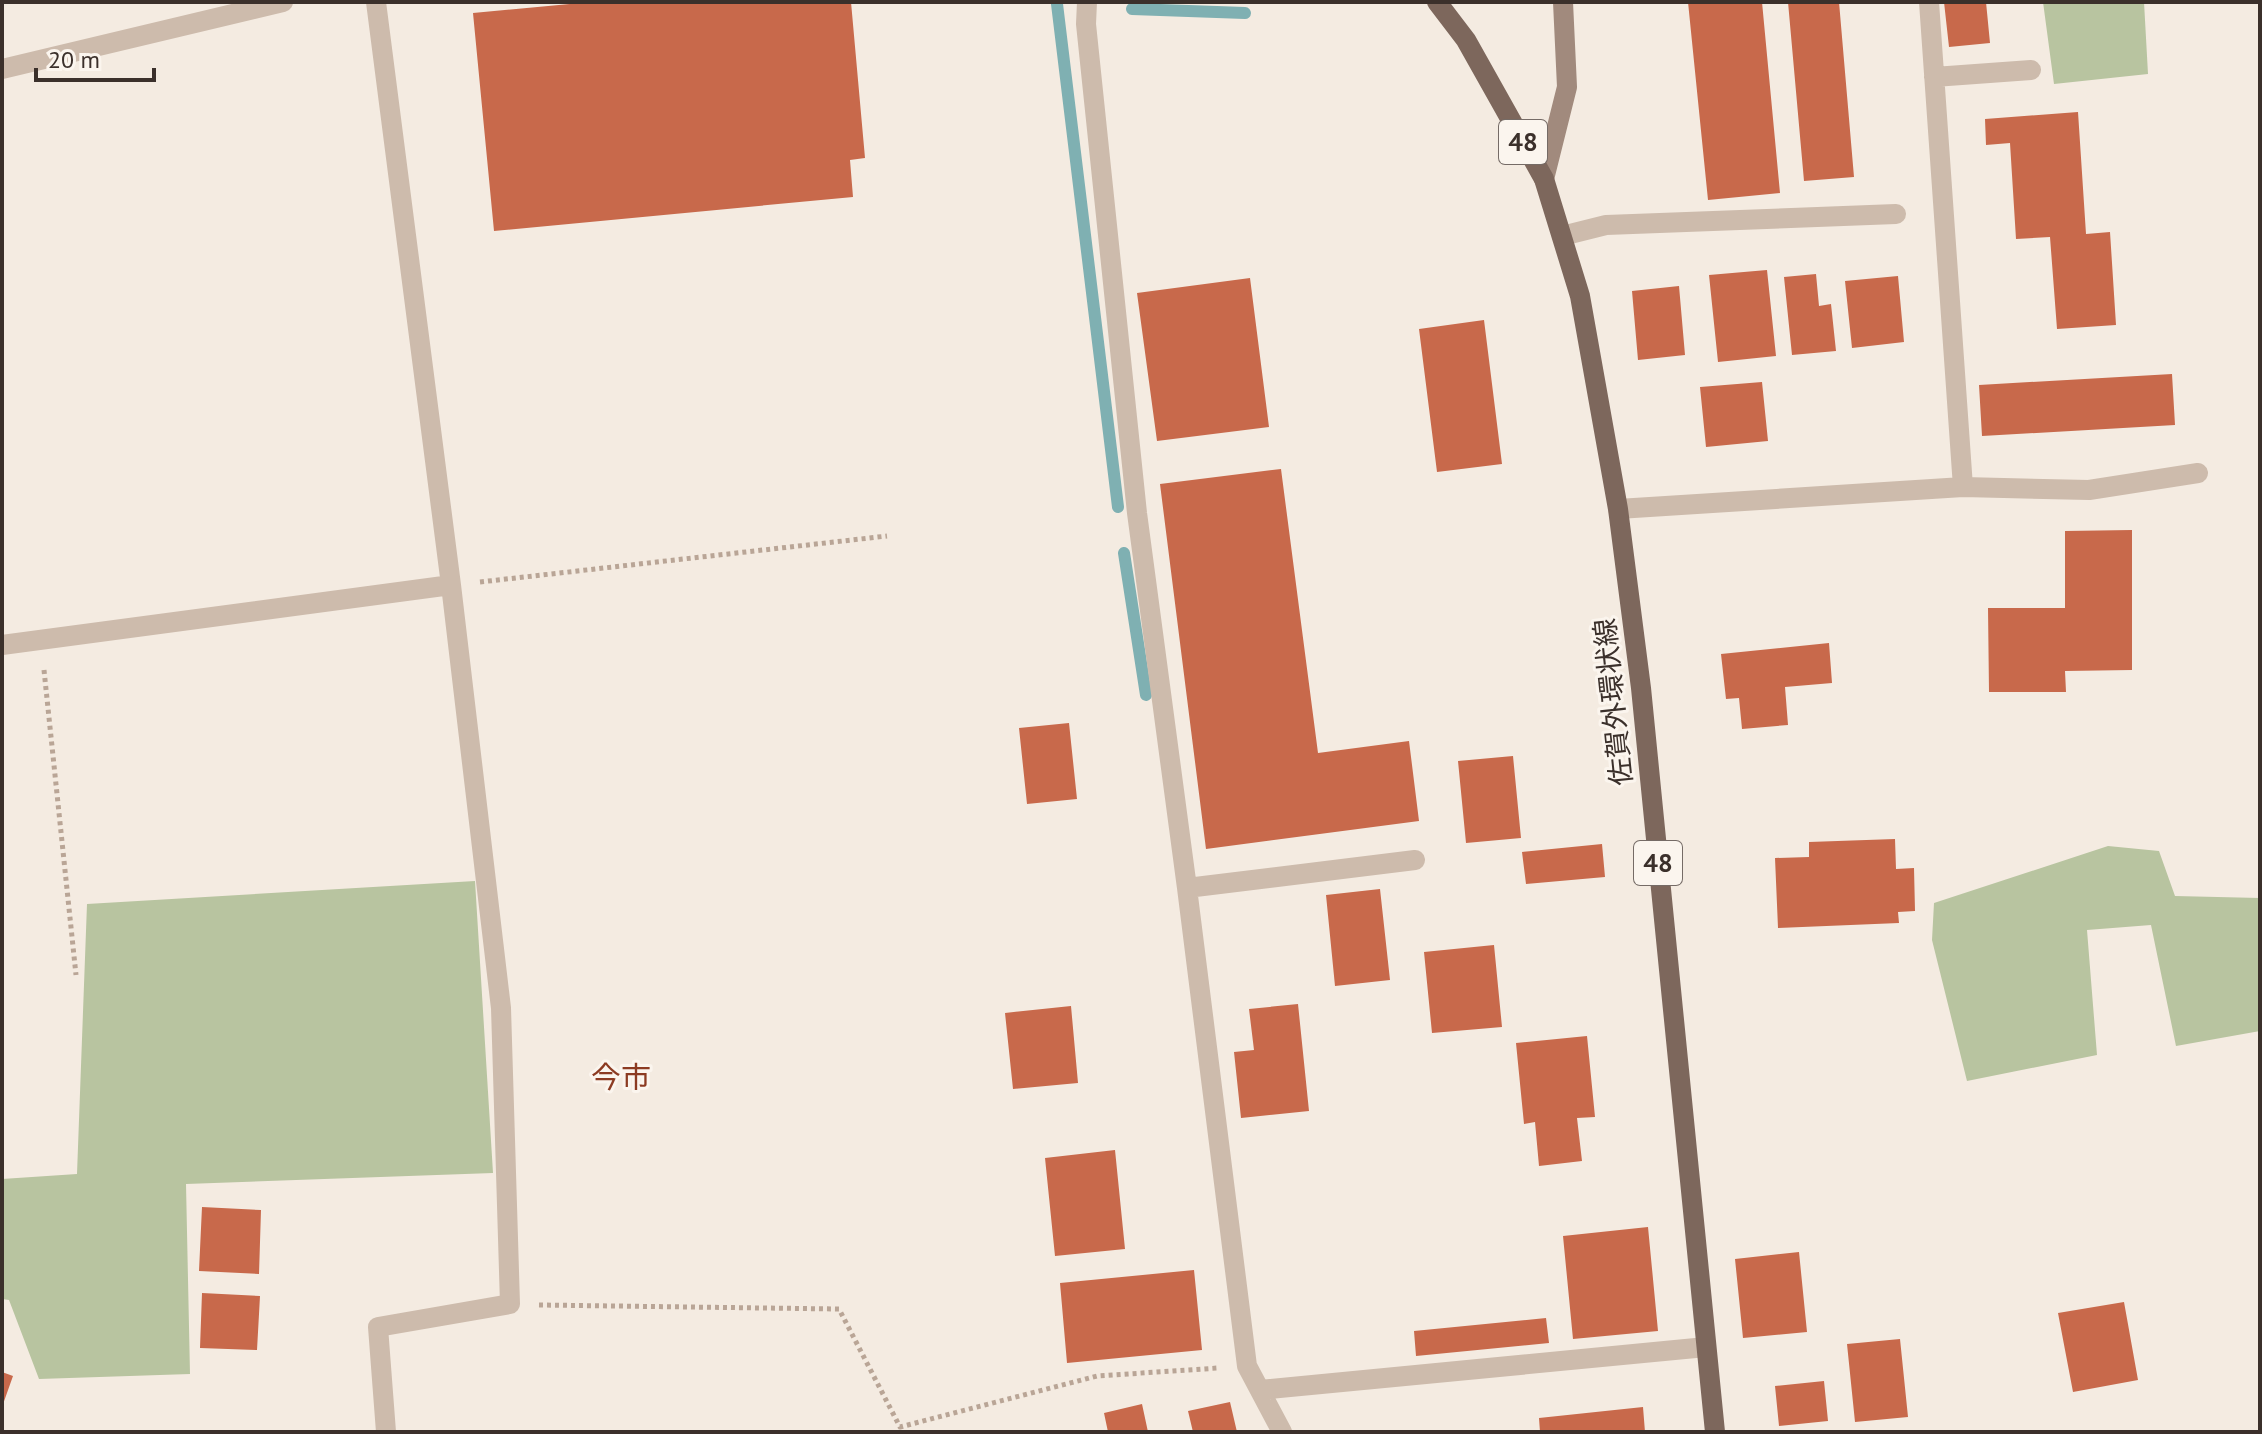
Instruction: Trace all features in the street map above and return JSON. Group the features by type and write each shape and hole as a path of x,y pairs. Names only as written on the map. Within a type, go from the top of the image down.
{"main road":[{"name":"佐賀外環状線","path":"1437,2 1466,40 1544,179 1580,296 1618,509 1641,688 1715,1432"}],"street":[{"path":"2,69 283,2"},
{"path":"376,2 451,585 501,1008 510,1304 378,1327 386,1432"},
{"path":"1087,2 1086,24 1135,498 1247,1366 1282,1432"},
{"path":"1544,179 1567,87 1563,2"},
{"path":"1929,2 1963,487"},
{"path":"1934,77 2031,70"},
{"path":"1562,236 1606,225 1896,214"},
{"path":"1618,509 1963,487 2089,490 2198,473"},
{"path":"2,645 451,585"},
{"path":"1187,888 1415,860"},
{"path":"1260,1390 1706,1347"}],"path":[{"path":"451,585 887,536"},
{"path":"40,640 76,975"},
{"path":"510,1304 839,1309 900,1427 1097,1376 1247,1366"}],"green space":[{"path":"2043,2 2144,2 2148,74 2054,84"},
{"path":"2108,846 2159,851 2175,896 2260,898 2260,1031 2176,1046 2151,925 2087,930 2097,1055 1967,1081 1932,940 1934,903"},
{"path":"475,881 493,1173 186,1184 190,1374 39,1379 9,1300 2,1299 2,1179 77,1174 87,904"}],"building":[{"path":"591,2 851,2 865,158 850,160 853,197 494,231 473,13"},
{"path":"1688,2 1762,2 1780,193 1708,200"},
{"path":"1788,2 1839,2 1854,177 1804,181"},
{"path":"1944,2 1986,2 1990,43 1949,47"},
{"path":"2078,112 2086,234 2110,232 2116,325 2057,329 2050,237 2016,239 2010,143 1986,145 1985,119"},
{"path":"1767,270 1776,356 1718,362 1709,275"},
{"path":"1816,274 1819,306 1831,304 1836,351 1792,355 1784,277"},
{"path":"1898,276 1904,342 1852,348 1845,281"},
{"path":"1250,278 1269,427 1157,441 1137,293"},
{"path":"1679,286 1685,355 1638,360 1632,291"},
{"path":"1484,320 1502,464 1437,472 1419,329"},
{"path":"2172,374 2175,425 1982,436 1979,385"},
{"path":"1762,382 1768,441 1706,447 1700,387"},
{"path":"1281,469 1318,753 1409,741 1419,821 1206,849 1160,484"},
{"path":"2132,530 2132,670 2065,671 2066,692 1989,692 1988,608 2065,608 2065,531"},
{"path":"1829,643 1832,683 1785,687 1788,725 1742,729 1739,698 1726,699 1721,654"},
{"path":"1069,723 1077,799 1027,804 1019,728"},
{"path":"1513,756 1521,838 1466,843 1458,761"},
{"path":"1895,839 1896,869 1914,868 1915,911 1898,912 1899,923 1778,928 1775,858 1809,857 1809,842"},
{"path":"1602,844 1605,877 1526,884 1522,852"},
{"path":"1380,889 1390,980 1335,986 1326,895"},
{"path":"1494,945 1502,1027 1432,1033 1424,952"},
{"path":"1298,1004 1309,1111 1241,1118 1234,1052 1254,1050 1249,1009"},
{"path":"1071,1006 1078,1083 1013,1089 1005,1013"},
{"path":"1587,1036 1595,1117 1577,1118 1582,1161 1539,1166 1535,1122 1524,1124 1516,1043"},
{"path":"1115,1150 1125,1249 1055,1256 1045,1158"},
{"path":"202,1207 261,1210 259,1274 199,1271"},
{"path":"1648,1227 1658,1331 1573,1339 1563,1236"},
{"path":"1799,1252 1807,1332 1743,1338 1735,1259"},
{"path":"1194,1270 1202,1350 1067,1363 1060,1283"},
{"path":"202,1293 260,1296 257,1350 200,1348"},
{"path":"2124,1302 2138,1380 2073,1392 2058,1313"},
{"path":"1546,1318 1549,1343 1416,1356 1414,1331"},
{"path":"1900,1339 1908,1417 1855,1422 1847,1344"},
{"path":"2,1372 13,1376 2,1407"},
{"path":"1824,1381 1828,1421 1779,1426 1775,1386"},
{"path":"1230,1402 1237,1432 1193,1432 1188,1411"},
{"path":"1142,1404 1148,1432 1108,1432 1104,1413"},
{"path":"1643,1407 1645,1432 1540,1432 1539,1418"}],"waterway":[{"path":"1057,4 1118,507"},
{"path":"1132,9 1245,13"},
{"path":"1124,553 1146,695"}],"district":[{"name":"今市","path":"621,1078"}]}
